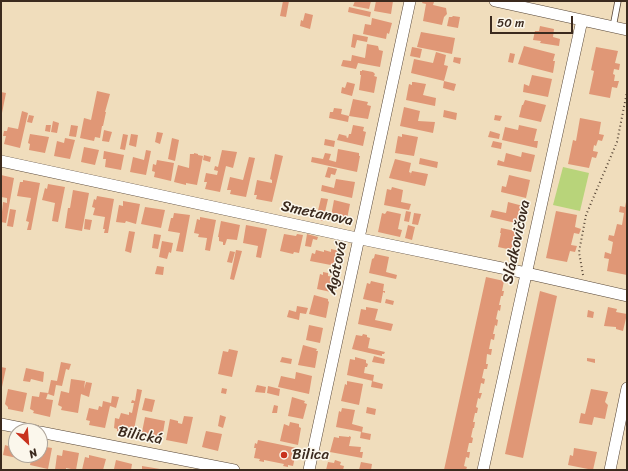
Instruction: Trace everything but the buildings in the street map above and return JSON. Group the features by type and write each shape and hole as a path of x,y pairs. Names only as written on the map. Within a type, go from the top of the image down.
{"street":[{"name":"Agátová","path":"308,470 410,1"},
{"path":"495,1 627,30"},
{"name":"Sládkovičova","path":"483,470 582,20"},
{"name":"Smetanova","path":"1,161 627,296"},
{"path":"610,470 627,388"},
{"name":"Bilická","path":"48,434 234,470"}],"lane":[{"path":"613,27 618,1"}],"path":[{"path":"584,278 579,252 586,215 617,142 627,92"}],"green space":[{"path":"563,167 589,173 580,211 553,205"}],"place":[{"name":"Bilica","path":"284,455"}]}
